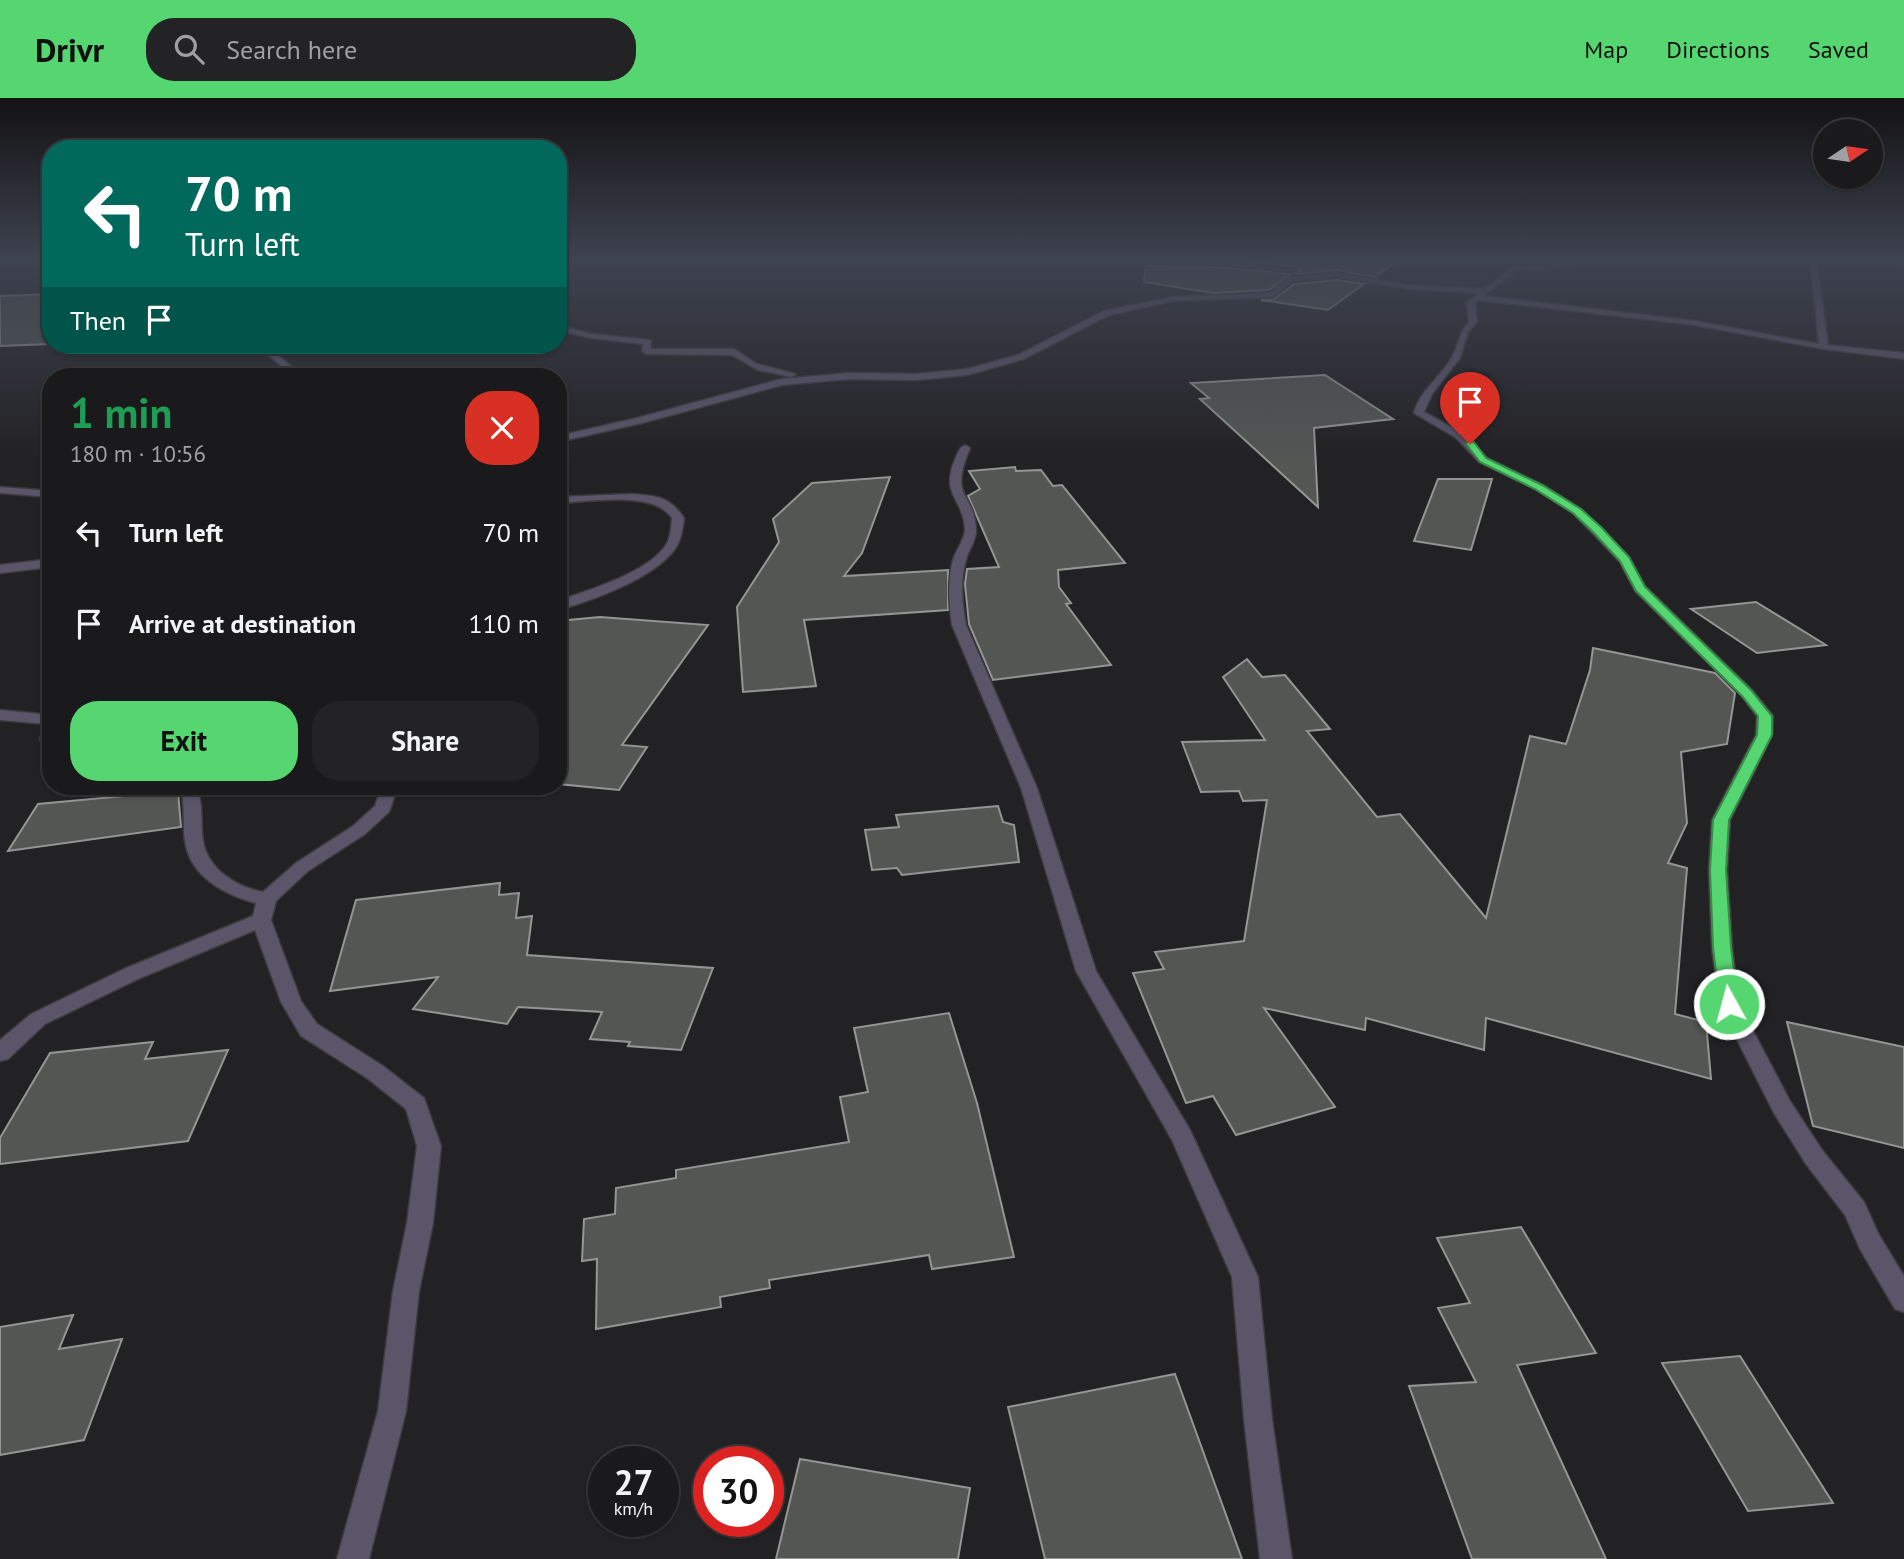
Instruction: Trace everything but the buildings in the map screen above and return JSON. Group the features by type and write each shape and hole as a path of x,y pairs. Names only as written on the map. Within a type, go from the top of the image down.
{"street":[{"path":"567,329 591,336 648,342 644,349 651,351 730,351 743,362 771,372 829,377 916,377 967,372 1021,357 1079,325"},
{"path":"1471,325 1464,331 1461,349 1453,363 1435,381 1419,412 1459,435 1483,460 1539,487 1577,511 1625,560 1640,588 1747,693 1765,716 1764,735 1721,820 1718,870 1722,947 1729,1004 1782,1107 1814,1157 1855,1209 1869,1241 1904,1300"},
{"path":"1707,325 1824,346 1904,356"},
{"path":"1821,325 1824,346"},
{"path":"272,354 288,368"},
{"path":"567,437 639,421 782,382 829,377"},
{"path":"965,448 955,471 955,491 967,514 971,532 960,561 955,598 959,625 1029,788 1086,971 1182,1137 1245,1278 1258,1419 1276,1559"},
{"path":"0,490 42,493"},
{"path":"567,500 654,500 667,504 678,518 677,536 668,551 639,572 567,602"},
{"path":"0,569 42,564"},
{"path":"0,715 42,719"},
{"path":"190,795 194,817 194,844 206,867 233,890 249,897 264,909 291,1002 309,1030 376,1072 416,1104 429,1146 419,1223 406,1291 392,1411 353,1559"},
{"path":"0,1053 38,1018 264,909 302,867 359,830 383,808 387,795"}],"route":[{"path":"1470,444 1483,460 1539,487 1577,511 1625,560 1640,588 1747,693 1765,716 1764,735 1753,761 1721,820 1718,870 1722,947 1729,1004"}]}
